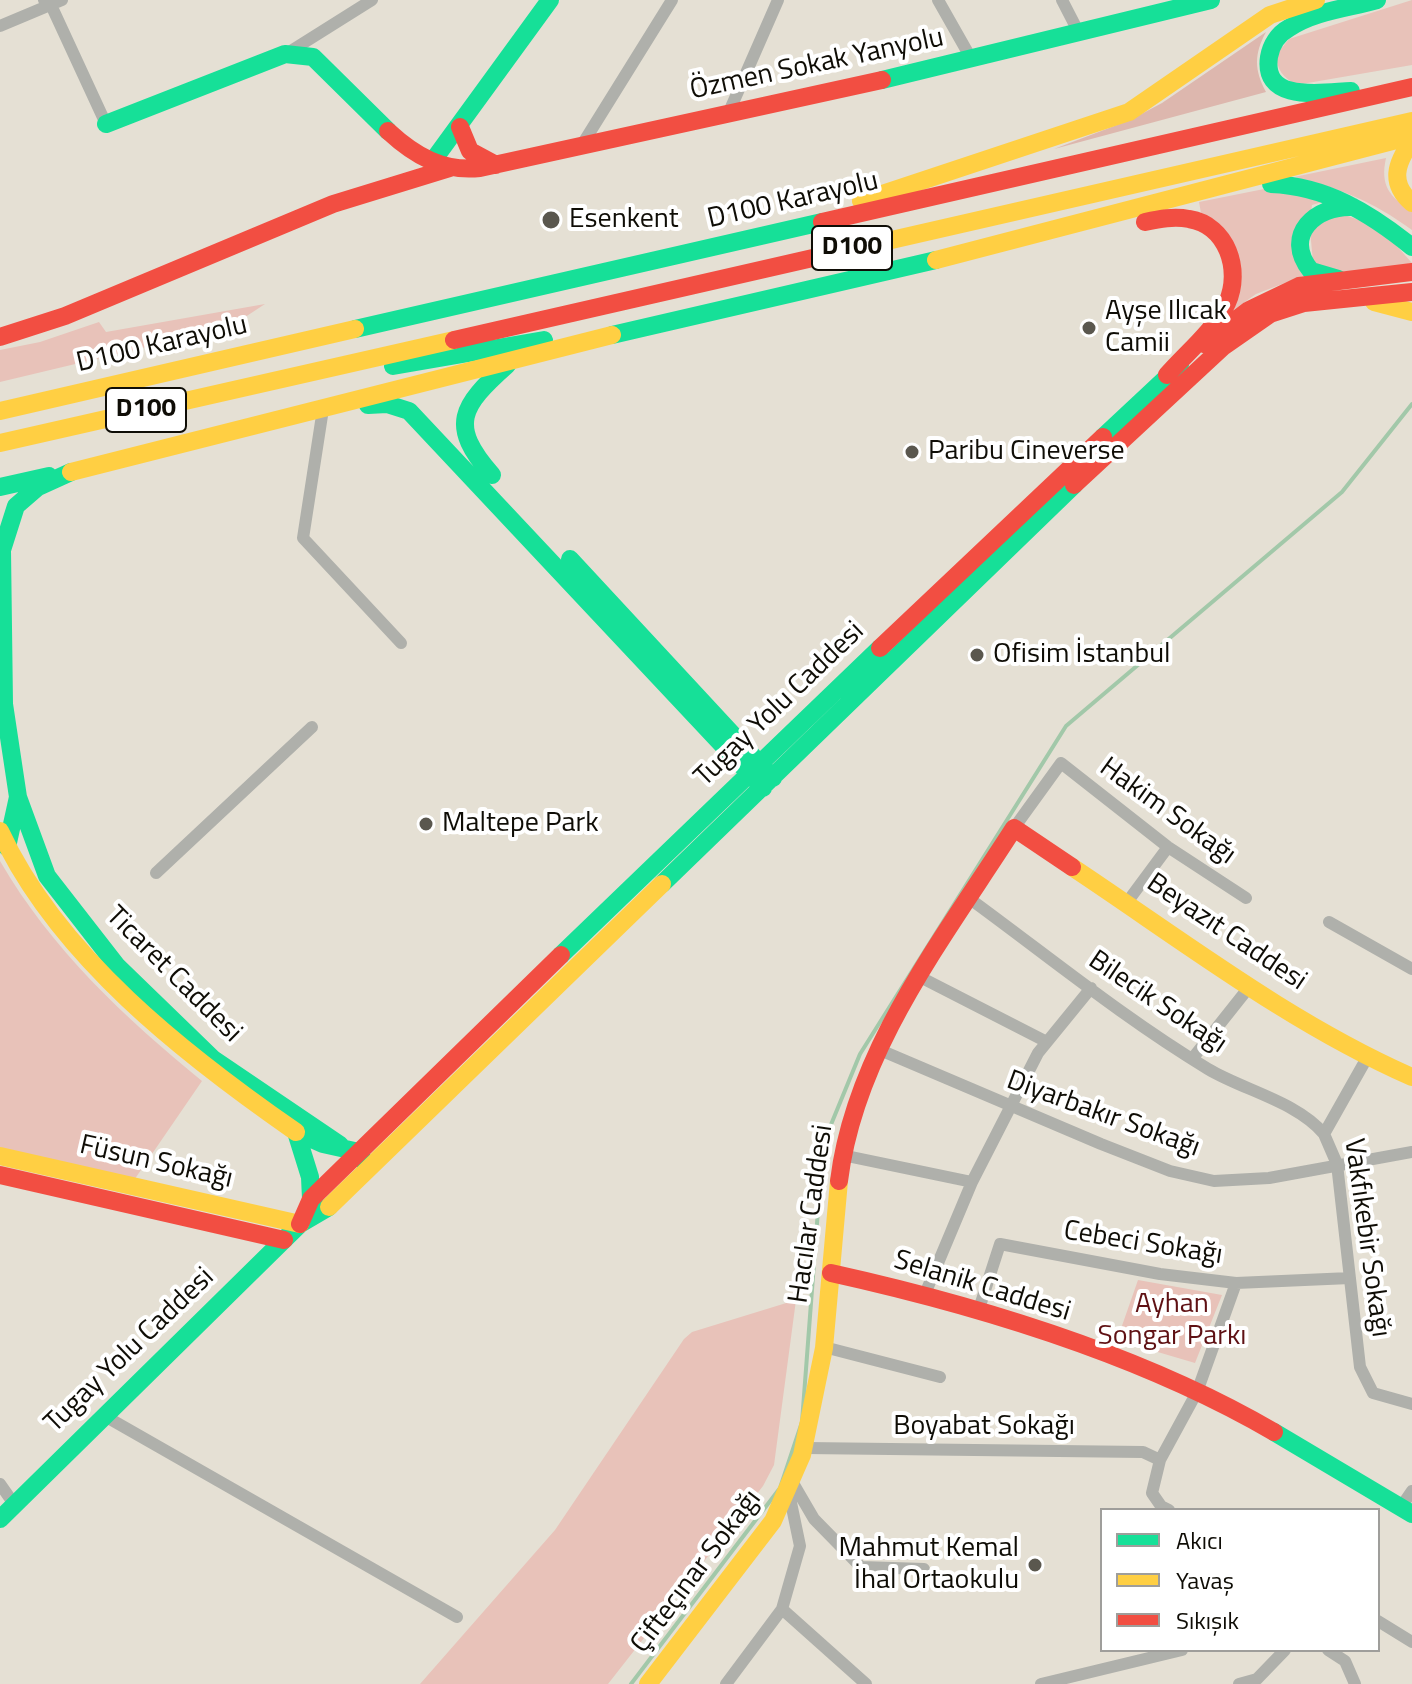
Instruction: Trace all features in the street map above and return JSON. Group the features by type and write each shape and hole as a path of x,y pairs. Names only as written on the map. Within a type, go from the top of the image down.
{"main road":[{"path":"106,124 285,54 313,57 385,129 441,165 460,127 550,0"},
{"name":"Özmen Sokak Yanyolu","path":"0,337 65,316 333,204 441,165 499,166 972,60 1211,0"},
{"path":"775,233 893,189 1017,152 1129,112 1260,21 1316,0"},
{"path":"1377,0 1289,27 1271,42 1266,58 1269,71 1277,83 1295,93 1410,88"},
{"name":"D100 Karayolu","path":"0,411 1410,88"},
{"name":"D100","path":"0,443 1412,121"},
{"path":"460,127 470,151 499,166"},
{"path":"0,487 71,472 700,313 1010,244 1412,139"},
{"path":"1412,139 1394,169 1394,181 1412,203"},
{"path":"1169,203 1261,185 1298,183 1354,207 1412,247"},
{"path":"1338,279 1312,272 1302,259 1298,237 1303,224 1319,211 1336,205 1354,207"},
{"path":"1010,244 1174,217 1197,220 1216,231 1230,253 1234,277 1227,303 1167,375"},
{"name":"Tugay Yolu Caddesi","path":"300,1224 311,1199 755,768 1167,375 1238,316 1265,300 1307,283 1388,278 1412,272"},
{"path":"1346,299 1412,292"},
{"path":"1346,299 1378,302 1412,312"},
{"name":"Tugay Yolu Caddesi","path":"0,1519 300,1224 328,1208 354,1158 768,783 1080,479 1224,346 1270,314 1304,303 1346,299"},
{"path":"292,377 428,363 700,313"},
{"path":"510,362 472,395 466,407 462,428 474,457 768,783"},
{"path":"323,409 387,404 409,411 755,768"},
{"name":"Ticaret Caddesi","path":"71,472 38,487 16,506 1,546 2,698 18,797 47,876 117,966 213,1059 354,1158"},
{"name":"Ticaret Caddesi","path":"18,797 3,839 46,907 133,1005 212,1075 296,1132 354,1158"},
{"name":"Hacılar Caddesi","path":"791,1488 806,1448 824,1347 842,1155 860,1091 922,978 1014,828"},
{"name":"Beyazıt Caddesi","path":"1014,828 1128,901 1250,986 1368,1056 1412,1077"},
{"path":"296,1132 310,1177 311,1199"},
{"name":"Füsun Sokağı","path":"0,1156 300,1224"},
{"name":"Füsun Sokağı","path":"0,1175 284,1240"},
{"name":"Selanik Caddesi","path":"831,1273 925,1294 1155,1371 1241,1413 1406,1510"},
{"name":"Çifteçınar Sokağı","path":"648,1684 773,1521 791,1488"}],"street":[{"path":"285,54 372,0"},
{"path":"580,148 672,0"},
{"path":"729,112 778,0"},
{"path":"938,0 972,60"},
{"path":"1062,0 1079,33"},
{"path":"0,26 52,2 106,124"},
{"path":"323,409 303,538 401,643"},
{"path":"156,873 312,727"},
{"name":"Hacılar Caddesi","path":"1014,828 1061,763"},
{"name":"Hakim Sokağı","path":"1061,763 1168,847 1246,898"},
{"path":"1128,901 1168,847"},
{"name":"Bilecik Sokağı","path":"970,899 1134,1022 1192,1059 1290,1110 1324,1134"},
{"path":"1329,922 1412,969"},
{"path":"922,978 1047,1042"},
{"path":"1192,1059 1250,986"},
{"path":"925,1294 972,1182 1010,1108 1047,1042 1091,988"},
{"name":"Diyarbakır Sokağı","path":"880,1050 1010,1108 1170,1171 1214,1181 1269,1178 1412,1152"},
{"name":"Vakfıkebir Sokağı","path":"1368,1056 1324,1134 1337,1164 1356,1340 1366,1383 1373,1393 1412,1404"},
{"path":"842,1155 972,1182"},
{"name":"Cebeci Sokağı","path":"978,1312 1000,1244 1160,1274 1236,1283 1350,1278"},
{"path":"1165,1508 1152,1493 1160,1460 1197,1392 1236,1283"},
{"path":"824,1347 940,1377"},
{"path":"103,1415 457,1617"},
{"name":"Boyabat Sokağı","path":"806,1448 1143,1452 1160,1460"},
{"path":"0,1484 14,1504"},
{"path":"791,1488 834,1544 861,1567 924,1569"},
{"path":"726,1684 782,1609 800,1546 791,1488"},
{"path":"1406,1510 1412,1491"},
{"path":"782,1609 866,1684"},
{"path":"1380,1622 1412,1642"},
{"path":"1041,1684 1078,1680 1175,1652"},
{"path":"1239,1684 1257,1679 1283,1652"},
{"path":"1331,1652 1345,1661 1355,1684"}],"green space":[{"path":"1412,0 1412,65 1296,85 1279,69 1276,55 1289,39"},
{"path":"1386,158 1384,176 1388,189 1397,201 1412,211 1412,230 1356,197 1294,177"},
{"path":"1264,189 1329,200 1312,205 1303,276 1256,294 1232,311 1242,275 1201,213 1199,202"},
{"path":"1339,213 1380,227 1412,263 1348,272 1313,262 1310,230"},
{"path":"265,304 230,327 0,382 0,350 40,342 99,322 106,332"},
{"path":"0,861 42,924 66,953 118,1007 202,1081 130,1186 0,1156"},
{"name":"Ayhan Songar Parkı","path":"1138,1280 1222,1295 1195,1363 1117,1340"},
{"path":"796,1300 774,1465 763,1486 608,1684 420,1684 555,1530 684,1339 692,1332"}],"shaded area":[{"path":"1266,32 1257,62 1266,92 1054,149 1130,120 1162,103"}],"waterway":[{"path":"631,1684 780,1488 802,1422 823,1144 860,1054 1066,726 1342,492 1412,404"}],"traffic: fast":[{"path":"432,162 550,0"},
{"path":"882,80 1211,0"},
{"path":"1351,91 1311,93 1285,89 1275,82 1269,72 1270,53 1278,37 1299,22 1377,0"},
{"path":"106,124 285,54 313,57 388,131"},
{"path":"1271,184 1329,196 1380,223 1412,247"},
{"path":"1338,279 1311,271 1300,246 1302,234 1307,225 1327,211 1353,207"},
{"path":"355,329 822,222"},
{"path":"612,335 936,260"},
{"path":"393,366 544,340"},
{"path":"492,475 469,442 465,429 466,417 479,392 507,365"},
{"path":"1103,437 1180,365"},
{"path":"368,405 387,404 409,411 763,788"},
{"path":"7,847 18,797 4,704 2,550 16,506 38,487 71,472"},
{"path":"0,487 49,476"},
{"path":"662,884 1074,485"},
{"path":"570,559 773,778"},
{"path":"561,955 880,648"},
{"path":"18,797 47,876 117,966 213,1059 340,1145"},
{"path":"296,1132 323,1144 359,1152 364,1162"},
{"path":"296,1132 310,1177 311,1199"},
{"path":"0,1519 300,1224 329,1207"},
{"path":"1274,1432 1412,1514"}],"traffic: slow":[{"path":"861,201 1129,112 1270,15 1316,0"},
{"path":"874,244 1412,121"},
{"path":"936,260 1412,136"},
{"path":"1412,141 1397,173 1400,188 1412,203"},
{"path":"1374,302 1412,312"},
{"path":"0,411 355,329"},
{"path":"71,472 612,335"},
{"path":"0,443 454,340"},
{"path":"0,831 25,877 55,920 128,1000 211,1070 296,1132"},
{"path":"1072,867 1280,1007 1367,1056 1412,1077"},
{"path":"329,1207 662,884"},
{"path":"0,1156 300,1224"},
{"path":"648,1684 773,1521 802,1455 824,1348 839,1181"}],"traffic: jam":[{"path":"388,131 419,155 442,165 480,168 882,80"},
{"path":"822,222 1412,87"},
{"path":"460,127 470,151 496,165"},
{"path":"0,337 65,316 333,204 450,168"},
{"path":"1145,222 1178,218 1202,223 1222,240 1232,264 1231,290 1222,313 1167,375"},
{"path":"454,340 874,244"},
{"path":"1204,344 1249,310 1299,286 1412,272"},
{"path":"1074,485 1224,346 1270,314 1304,303 1412,292"},
{"path":"880,648 1103,437"},
{"path":"839,1181 848,1133 863,1086 883,1040 933,953 1014,828 1072,867"},
{"path":"300,1224 311,1199 561,955"},
{"path":"0,1175 284,1240"},
{"path":"831,1273 945,1301 1059,1336 1170,1379 1274,1432"}],"place":[{"name":"Esenkent","path":"551,220"},
{"name":"Ayşe Ilıcak Camii","path":"1089,328"},
{"name":"Paribu Cineverse","path":"912,452"},
{"name":"Ofisim İstanbul","path":"977,655"},
{"name":"Maltepe Park","path":"426,824"},
{"name":"Mahmut Kemal İhal Ortaokulu","path":"1035,1565"}]}
